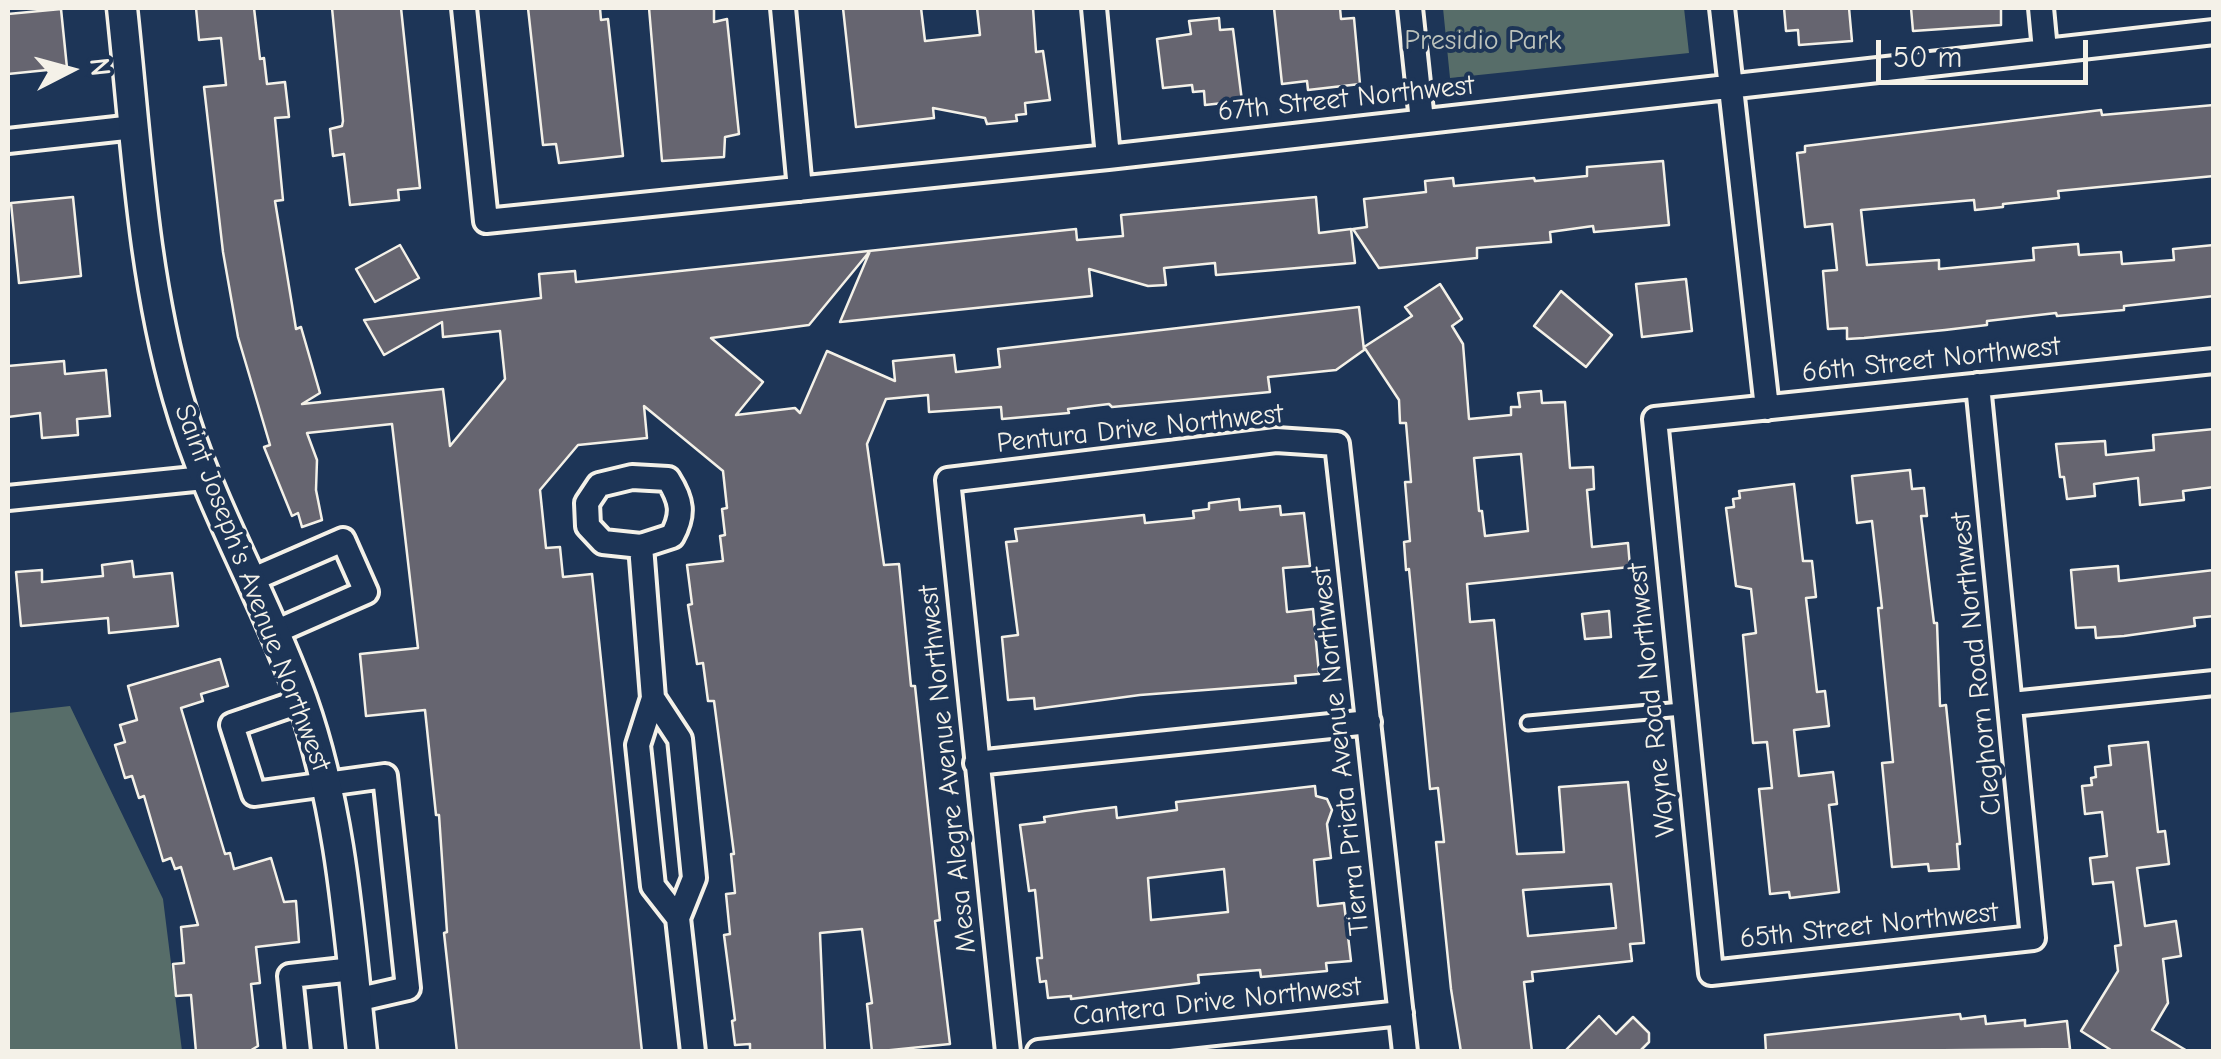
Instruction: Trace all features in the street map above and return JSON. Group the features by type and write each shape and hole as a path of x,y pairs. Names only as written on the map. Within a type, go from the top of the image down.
{"street":[{"name":"Saint Joseph's Avenue Northwest","path":"122,8 159,317 178,398 204,478 275,632 327,782 362,1052"},
{"name":"67th Street Northwest","path":"464,8 486,221 1108,157 2214,32"},
{"path":"784,8 800,189"},
{"path":"1094,8 1108,157"},
{"path":"1410,8 1422,121"},
{"path":"1722,8 1767,408"},
{"path":"2041,8 2045,50"},
{"path":"8,141 134,128"},
{"name":"66th Street Northwest","path":"1655,420 2214,361"},
{"name":"Cleghorn Road Northwest","path":"1978,385 2033,938"},
{"name":"Wayne Road Northwest","path":"1655,420 1711,974"},
{"name":"Pentura Drive Northwest","path":"948,480 1276,440 1337,444"},
{"name":"Tierra Prieta Avenue Northwest","path":"1337,444 1405,1052"},
{"path":"8,498 204,478"},
{"name":"Mesa Alegre Avenue Northwest","path":"948,480 1008,1052"},
{"path":"251,580 343,540 366,592 275,632"},
{"path":"641,546 654,698 638,745 653,886 678,918"},
{"path":"2012,704 2214,683"},
{"path":"654,698 680,739 682,756 694,878 678,918 693,1052"},
{"path":"302,701 232,724 254,794 386,776 408,988 356,1000"},
{"path":"976,763 1369,722"},
{"name":"65th Street Northwest","path":"1711,974 2033,938"},
{"path":"298,1052 290,976 352,969"},
{"name":"Cantera Drive Northwest","path":"1039,1052 1401,1013"}],"lane":[{"path":"1528,723 1682,709"}],"green space":[{"name":"Presidio Park","path":"1443,8 1684,8 1689,53 1450,78"},
{"path":"70,706 163,899 182,1051 8,1051 8,713"}],"building":[{"path":"196,8 254,8 267,84 285,82 289,117 275,118 283,200 275,201 296,329 301,327 320,393 302,404 443,389 450,446 505,379 500,331 443,337 442,322 384,355 364,320 541,298 539,274 575,271 576,282 1076,229 1077,240 1123,236 1121,215 1316,197 1319,233 1351,229 1355,263 1216,275 1215,263 1164,268 1166,285 1148,286 1089,269 1092,296 840,322 870,251 809,325 711,338 763,382 736,415 795,408 800,413 827,351 895,381 893,361 954,355 956,372 1000,367 998,349 1359,307 1364,350 1336,370 1268,377 1270,392 1112,407 1109,404 1068,409 1069,413 1002,419 1001,407 929,412 928,395 886,399 867,444 884,565 899,564 940,920 935,921 950,1044 872,1052 867,1004 872,1003 862,929 820,933 825,1052 750,1052 750,1044 735,1045 724,935 730,934 726,894 735,893 734,854 714,701 708,701 703,663 697,664 688,605 692,604 687,565 723,561 722,509 727,508 723,471 644,406 647,438 578,445 540,490 546,548 560,547 563,577 592,574 642,1052 457,1052 444,933 447,932 439,815 425,710 366,716 360,654 418,648 392,424 307,433 317,460 316,490 322,520 302,527 298,513 292,516 264,447 270,445 238,337 223,252 204,87 226,85 221,38 199,40"},
{"path":"332,8 401,8 420,188 398,190 399,200 350,205 344,154 333,156 330,129 342,126 343,121"},
{"path":"528,8 600,8 601,20 608,19 623,156 559,163 556,144 543,145"},
{"path":"649,8 714,8 714,22 727,19 739,134 725,137 724,157 662,161"},
{"path":"843,8 921,8 925,41 980,35 977,8 1033,8 1036,52 1043,51 1050,100 1025,103 1026,114 1016,115 1017,121 987,124 985,118 933,108 934,118 856,127"},
{"path":"1274,8 1340,8 1341,19 1354,18 1360,84 1308,90 1307,81 1282,84"},
{"path":"1784,8 1849,8 1852,41 1799,45 1798,30 1786,31"},
{"path":"1911,8 2001,8 2001,25 1913,31"},
{"path":"61,9 67,68 8,74 8,14"},
{"path":"1219,18 1220,30 1233,29 1242,101 1205,105 1204,91 1193,92 1192,85 1163,88 1157,39 1191,34 1189,21"},
{"path":"2214,105 2214,176 2058,191 2059,198 1975,210 1974,200 1861,210 1867,265 1939,260 1939,269 2034,260 2033,248 2078,244 2079,255 2121,252 2122,264 2174,260 2173,249 2214,245 2214,296 2124,306 2124,310 2057,316 2056,313 1864,338 1847,339 1847,328 1828,329 1823,271 1837,270 1832,224 1805,227 1797,153 1805,152 1805,146 2101,110 2102,115"},
{"path":"1663,161 1669,225 1594,232 1593,226 1550,232 1551,242 1477,248 1477,258 1379,268 1353,229 1367,227 1364,199 1426,192 1425,181 1453,178 1454,186 1534,178 1535,181 1587,176 1587,167"},
{"path":"73,197 81,276 19,283 11,203"},
{"path":"400,245 419,278 375,302 356,269"},
{"path":"1686,279 1692,331 1642,337 1636,284"},
{"path":"1440,284 1462,319 1452,326 1463,344 1469,419 1511,415 1511,407 1520,407 1518,393 1541,391 1542,403 1565,402 1570,468 1593,467 1594,489 1587,490 1592,547 1628,543 1630,567 1467,584 1470,622 1494,620 1517,854 1564,852 1559,787 1628,782 1644,943 1630,944 1632,961 1532,972 1533,981 1524,982 1532,1052 1461,1052 1436,842 1444,842 1438,788 1430,789 1409,569 1406,570 1404,542 1410,541 1405,482 1411,482 1406,423 1400,423 1399,400 1364,347 1412,316 1405,307","holes":["1521,454 1528,531 1485,536 1474,458","1611,884 1616,928 1528,936 1523,890"]},
{"path":"1561,291 1612,335 1586,367 1534,326"},
{"path":"64,361 65,374 106,370 110,416 77,419 78,435 42,438 40,413 8,417 8,366"},
{"path":"2214,429 2214,487 2183,491 2184,500 2140,505 2138,478 2094,484 2095,496 2067,499 2056,444 2105,441 2106,455 2154,450 2153,435"},
{"path":"1910,470 1912,489 1924,488 1927,516 1921,516 1937,623 1940,706 1946,705 1959,869 1929,871 1928,864 1892,867 1882,763 1893,762 1878,608 1882,608 1872,521 1857,523 1852,476"},
{"path":"1794,484 1803,561 1812,561 1816,597 1806,598 1817,692 1825,691 1829,726 1794,730 1799,776 1833,772 1837,804 1829,805 1839,892 1790,898 1789,892 1770,894 1759,789 1772,788 1767,742 1753,743 1743,635 1756,633 1751,589 1736,586 1726,508 1734,507 1733,499 1740,498 1739,491"},
{"path":"1239,499 1240,510 1280,506 1281,515 1304,513 1310,566 1283,568 1287,612 1313,609 1319,674 1295,676 1296,683 1140,695 1035,709 1034,698 1008,700 1002,637 1018,635 1006,542 1017,541 1015,529 1144,515 1145,523 1194,518 1193,511 1209,509 1209,503"},
{"path":"132,561 134,577 172,573 178,626 109,633 108,618 21,626 16,572 42,570 42,582 103,576 102,565"},
{"path":"2118,566 2119,581 2214,570 2214,616 2194,618 2195,626 2124,636 2096,638 2095,627 2076,628 2071,570"},
{"path":"1609,611 1611,637 1585,639 1582,614"},
{"path":"220,659 228,686 201,694 203,701 181,708 225,854 230,853 234,869 271,858 284,902 296,901 299,942 256,947 260,983 251,984 258,1046 248,1052 196,1052 191,995 176,996 173,964 184,963 181,927 198,925 181,867 175,869 171,858 163,861 144,796 139,798 132,776 125,778 115,745 125,742 120,725 137,720 128,686"},
{"path":"2148,742 2158,832 2165,831 2169,864 2137,868 2145,926 2176,921 2181,956 2163,959 2168,1003 2152,1030 2189,1052 2114,1052 2081,1031 2118,971 2115,946 2121,945 2113,882 2093,884 2090,858 2107,856 2102,812 2085,814 2082,786 2092,785 2095,767 2111,765 2109,746"},
{"path":"1315,786 1316,796 1327,799 1332,810 1327,824 1331,858 1314,860 1318,906 1344,903 1351,961 1326,963 1327,971 1261,977 1260,970 1198,975 1199,983 1071,999 1048,998 1046,981 1040,982 1037,958 1042,958 1035,890 1029,891 1020,825 1045,822 1044,817 1116,807 1117,818 1177,810 1176,802","holes":["1224,869 1228,912 1151,920 1148,878"]},
{"path":"1960,1014 1961,1019 1985,1016 1986,1024 2025,1020 2025,1026 2067,1021 2070,1049 1766,1052 1765,1035"},
{"path":"1599,1016 1616,1034 1633,1017 1649,1033 1649,1042 1639,1052 1564,1052"}]}
